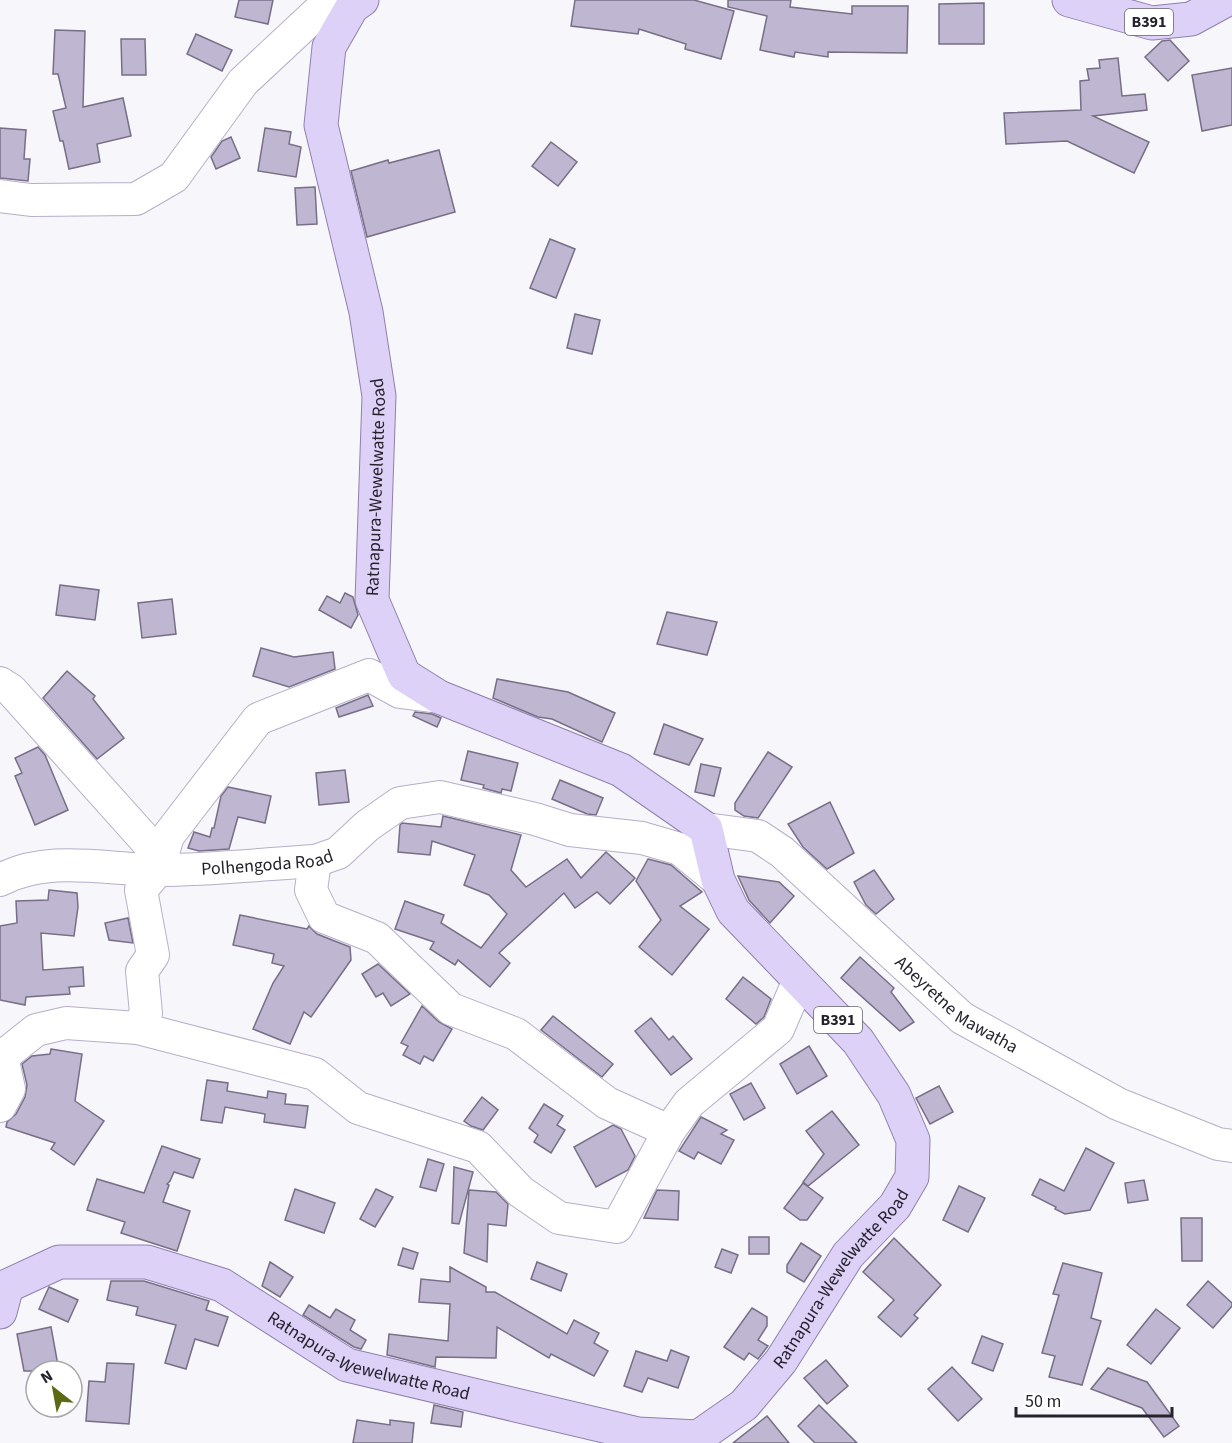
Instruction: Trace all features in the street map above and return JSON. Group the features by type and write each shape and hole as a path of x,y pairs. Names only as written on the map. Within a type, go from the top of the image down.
{"main road":[{"name":"B391","path":"1070,0 1152,23 1191,19 1226,0"},
{"name":"Ratnapura-Wewelwatte Road","path":"0,1312 7,1286 58,1262 147,1262 222,1286 346,1365 638,1434 698,1437 744,1405 781,1361 848,1255 895,1206 912,1177 914,1140 894,1095 858,1041 732,911 718,880 706,829 621,770 439,697 404,675 372,600 379,396 366,312 321,125 329,47 353,2"}],"street":[{"path":"0,196 31,200 136,199 174,177 243,82 319,11 353,2"},
{"path":"138,1028 146,1013 142,971 153,955 141,890 158,870 168,836 258,719 369,675 400,692 439,697"},
{"path":"0,683 11,690 149,844 158,870"},
{"name":"Polhengoda Road","path":"0,879 15,872 58,865 158,870 315,861 338,854 367,826 400,803 440,797 535,819 570,830 642,838 680,849 718,880"},
{"name":"Abeyretne Mawatha","path":"706,829 758,836 782,852 962,1018 1118,1104 1218,1144 1232,1146"},
{"path":"315,861 312,890 324,917 377,938 451,1009 516,1034 608,1103 669,1131"},
{"path":"0,1106 9,1089 2,1057 36,1030 66,1023 138,1028 315,1074 358,1107 478,1147 521,1192 559,1218 617,1227 669,1131 689,1103 778,1029 799,980"}],"building":[{"path":"239,0 273,0 268,24 235,17"},
{"path":"575,0 694,0 734,11 721,59 685,49 686,44 639,29 638,34 571,26"},
{"path":"728,0 791,0 790,7 852,14 852,6 908,6 907,53 828,52 828,57 795,52 794,57 760,50 767,16 728,7"},
{"path":"984,3 984,44 939,44 939,4"},
{"path":"55,30 85,31 83,107 123,98 131,136 97,144 100,162 69,169 53,111 66,108 58,74 53,74"},
{"path":"196,34 232,50 222,71 187,54"},
{"path":"121,39 145,39 146,75 122,75"},
{"path":"1170,40 1189,61 1168,81 1145,57 1162,41"},
{"path":"1118,58 1122,96 1145,94 1147,110 1093,116 1149,142 1134,173 1067,141 1006,144 1004,113 1081,110 1080,81 1089,80 1087,69 1100,68 1099,60"},
{"path":"1232,68 1232,125 1202,131 1192,75"},
{"path":"0,128 26,130 24,159 30,159 28,181 0,178"},
{"path":"265,128 291,132 289,144 301,147 296,177 258,171"},
{"path":"231,137 240,158 216,169 211,157 222,141"},
{"path":"551,142 577,162 558,186 532,166"},
{"path":"439,150 455,212 367,237 351,171 388,160 389,163"},
{"path":"315,187 317,224 297,225 295,188"},
{"path":"550,239 575,249 556,298 530,288"},
{"path":"575,314 600,320 592,354 567,348"},
{"path":"60,585 99,590 95,620 56,615"},
{"path":"345,593 353,597 358,615 351,628 319,610 327,596 340,603"},
{"path":"172,599 176,634 142,638 138,603"},
{"path":"667,612 717,622 707,655 657,644"},
{"path":"261,648 294,657 333,652 335,669 289,687 253,676"},
{"path":"67,671 95,696 93,699 124,738 97,759 43,698"},
{"path":"497,679 568,692 615,713 602,742 552,719 538,717 493,698"},
{"path":"368,695 373,706 339,717 336,708"},
{"path":"415,712 432,714 441,718 437,727 413,716"},
{"path":"664,724 703,739 689,765 654,754"},
{"path":"38,747 45,755 68,810 35,825 15,776 22,773 15,758"},
{"path":"468,751 518,763 511,791 502,789 501,793 483,788 484,785 461,780"},
{"path":"768,752 792,767 758,818 744,816 735,810 735,803"},
{"path":"701,764 721,768 714,796 695,792"},
{"path":"345,770 349,802 319,805 316,773"},
{"path":"560,780 603,798 596,815 587,814 552,799"},
{"path":"228,787 271,796 265,823 238,817 229,849 199,851 188,848 194,832 210,837 221,796"},
{"path":"830,802 854,853 827,869 803,847 788,824"},
{"path":"443,816 521,835 511,870 526,887 567,859 581,878 606,852 635,878 610,904 597,892 575,908 564,893 499,953 510,963 490,987 458,960 455,965 430,949 434,942 395,929 405,901 444,915 441,923 481,948 507,914 489,895 464,885 475,855 432,841 430,855 398,852 402,823 441,827"},
{"path":"648,859 671,865 702,892 680,906 709,929 672,975 639,947 661,920 636,881"},
{"path":"874,870 894,899 876,914 866,905 854,882"},
{"path":"738,876 779,882 794,896 770,923 749,900"},
{"path":"49,890 77,893 78,907 74,936 41,933 43,970 83,967 84,986 69,987 70,994 26,997 25,1005 0,1000 0,926 17,923 16,901 48,900"},
{"path":"240,915 307,929 309,926 317,934 350,947 351,960 311,1017 304,1012 290,1044 253,1029 273,983 284,966 272,963 274,954 233,945"},
{"path":"128,918 133,943 109,940 105,923"},
{"path":"860,957 894,988 891,992 914,1022 900,1031 841,978"},
{"path":"378,964 410,994 391,1006 383,993 376,997 362,974"},
{"path":"743,977 771,999 764,1017 756,1024 726,999"},
{"path":"422,1006 439,1022 452,1029 433,1061 424,1056 420,1064 403,1055 408,1046 401,1043"},
{"path":"553,1016 613,1064 602,1077 541,1030"},
{"path":"651,1018 669,1040 673,1036 692,1059 671,1075 635,1031"},
{"path":"809,1046 827,1076 797,1094 780,1064"},
{"path":"51,1049 82,1054 75,1101 104,1121 74,1165 51,1149 55,1143 6,1127 7,1122 16,1114 25,1097 27,1085 22,1064 32,1056 50,1054"},
{"path":"207,1080 228,1083 227,1091 267,1098 268,1091 286,1094 285,1104 308,1106 305,1128 264,1122 265,1114 225,1107 222,1123 201,1120"},
{"path":"751,1083 765,1108 744,1120 730,1094"},
{"path":"939,1086 953,1112 930,1124 916,1098"},
{"path":"482,1097 498,1110 483,1130 464,1121"},
{"path":"544,1104 563,1116 557,1125 565,1130 551,1153 534,1142 538,1135 529,1128"},
{"path":"832,1111 859,1145 808,1186 803,1182 824,1154 806,1131"},
{"path":"701,1117 727,1130 721,1134 734,1140 721,1164 698,1152 694,1159 679,1151"},
{"path":"613,1125 621,1129 635,1156 628,1170 596,1187 574,1147"},
{"path":"162,1146 200,1159 193,1178 174,1172 167,1184 169,1185 163,1202 190,1211 177,1251 121,1233 125,1222 87,1210 97,1179 144,1193"},
{"path":"1086,1148 1114,1163 1090,1210 1065,1214 1032,1195 1040,1179 1064,1191"},
{"path":"428,1159 444,1164 436,1191 420,1187"},
{"path":"454,1167 473,1172 459,1224 452,1223"},
{"path":"1144,1180 1148,1200 1128,1203 1125,1183"},
{"path":"803,1183 823,1198 807,1220 800,1220 784,1208"},
{"path":"959,1186 985,1198 968,1232 943,1220"},
{"path":"295,1189 335,1203 324,1233 285,1220"},
{"path":"376,1189 393,1197 375,1227 360,1219"},
{"path":"469,1190 496,1192 508,1204 506,1226 488,1224 487,1262 464,1253"},
{"path":"657,1190 679,1191 678,1220 644,1218"},
{"path":"1181,1218 1202,1218 1202,1261 1182,1261"},
{"path":"749,1237 769,1237 769,1254 749,1254"},
{"path":"894,1238 941,1285 914,1315 918,1318 901,1337 878,1317 894,1300 863,1272"},
{"path":"801,1243 821,1256 804,1282 787,1272 787,1265"},
{"path":"403,1248 418,1253 413,1269 398,1265"},
{"path":"722,1249 738,1255 731,1273 715,1267"},
{"path":"270,1262 293,1277 280,1297 262,1286"},
{"path":"537,1262 567,1274 561,1291 531,1279"},
{"path":"1063,1263 1102,1273 1091,1318 1101,1321 1082,1385 1049,1377 1055,1356 1042,1353 1059,1295 1053,1294"},
{"path":"450,1267 486,1287 486,1292 495,1292 567,1334 574,1320 599,1333 594,1343 608,1351 594,1376 551,1354 549,1358 497,1327 496,1358 436,1357 435,1367 387,1355 389,1334 448,1341 450,1304 419,1302 421,1279 450,1282"},
{"path":"111,1281 144,1281 209,1301 206,1310 228,1317 218,1346 195,1339 186,1369 165,1363 176,1325 136,1315 138,1307 107,1300"},
{"path":"1208,1281 1232,1303 1232,1306 1213,1328 1187,1305"},
{"path":"49,1287 78,1300 68,1322 39,1309"},
{"path":"309,1305 330,1318 336,1309 355,1320 350,1330 366,1340 361,1349 354,1347 303,1315"},
{"path":"752,1308 767,1317 767,1326 758,1340 768,1346 758,1359 749,1353 744,1360 724,1347"},
{"path":"1156,1309 1180,1328 1151,1364 1127,1345"},
{"path":"51,1327 57,1359 24,1359 24,1371 17,1334"},
{"path":"982,1336 1003,1344 993,1371 972,1363"},
{"path":"671,1350 689,1357 678,1388 648,1378 642,1392 624,1386 636,1351 667,1361"},
{"path":"826,1360 848,1386 827,1404 804,1378"},
{"path":"107,1363 134,1364 129,1424 86,1421 89,1381 105,1382"},
{"path":"952,1367 982,1399 958,1421 928,1389"},
{"path":"1108,1368 1147,1382 1179,1426 1164,1437 1142,1408 1091,1389"},
{"path":"434,1405 463,1412 461,1427 431,1423"},
{"path":"819,1405 857,1443 815,1443 798,1426"},
{"path":"767,1416 789,1443 733,1443"},
{"path":"357,1420 390,1425 390,1420 414,1423 412,1443 353,1443"}]}
